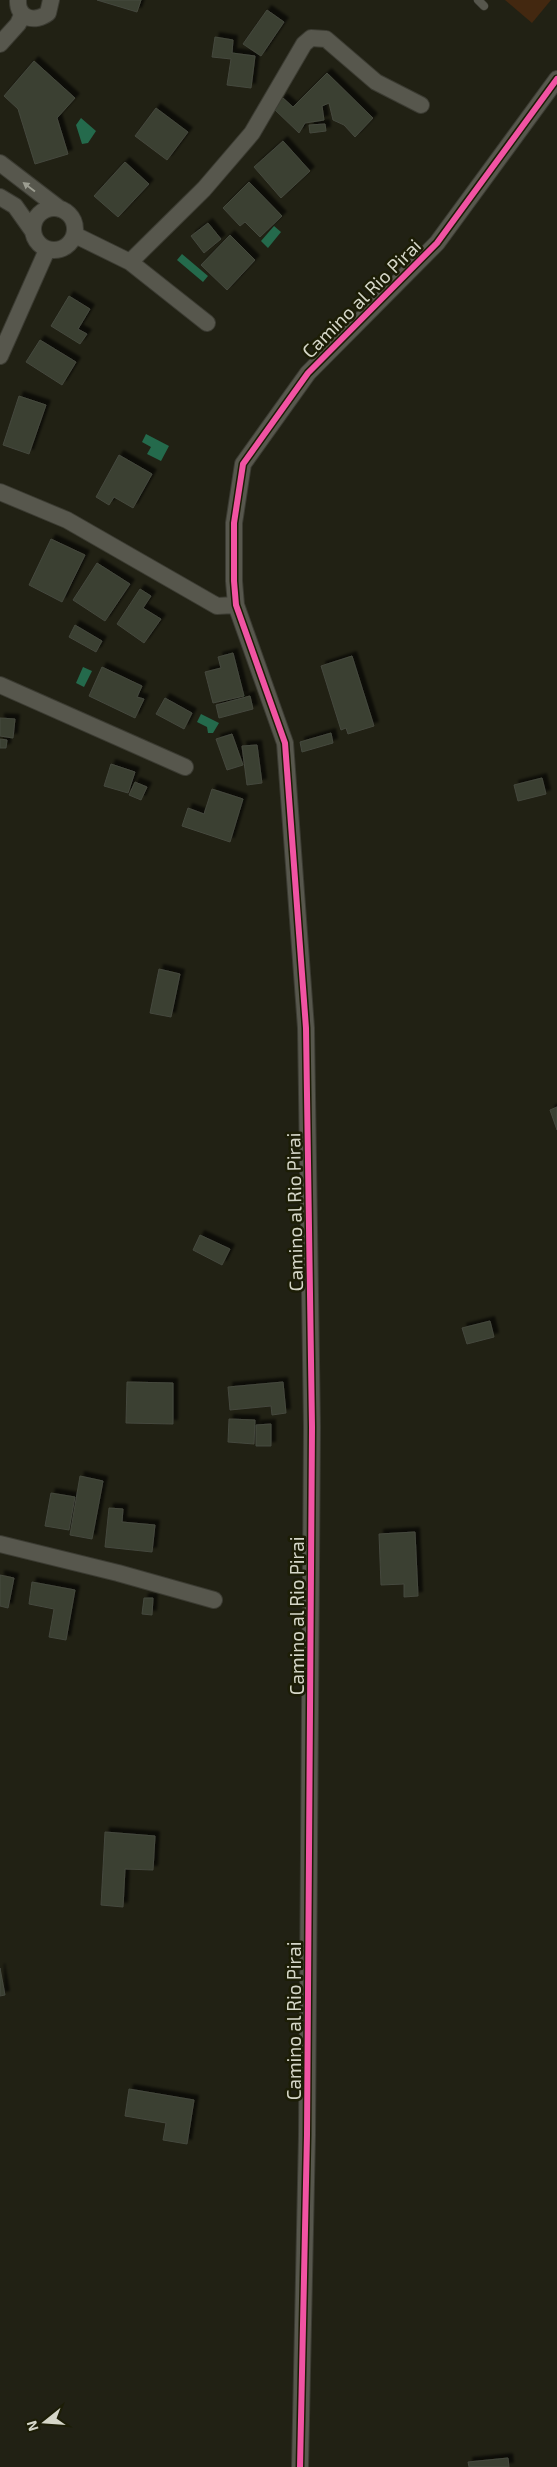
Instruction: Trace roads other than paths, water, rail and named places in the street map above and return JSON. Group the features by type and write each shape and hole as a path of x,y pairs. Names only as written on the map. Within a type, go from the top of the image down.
{"street":[{"path":"20,7 31,19 41,19 48,13 51,0"},
{"path":"0,44 18,24 20,7"},
{"path":"130,262 204,189 252,132 304,44 311,38 326,39 376,82 421,105"},
{"name":"Camino al Rio Pirai","path":"300,2467 307,2135 312,1427 306,1028 285,743 236,605 234,588 234,523 243,464 308,373 437,243 557,79"},
{"path":"0,163 66,212 74,222 74,235 67,246 61,250 47,250 37,242 32,230 14,206 0,197"},
{"path":"32,230 36,217 41,212 53,208 60,209"},
{"path":"74,235 130,262 207,323"},
{"path":"0,356 47,250"},
{"path":"0,492 67,520 217,606 236,605"},
{"path":"0,685 185,767"},
{"path":"0,1544 118,1573 214,1600"}],"lane":[{"path":"478,0 484,6"}]}
